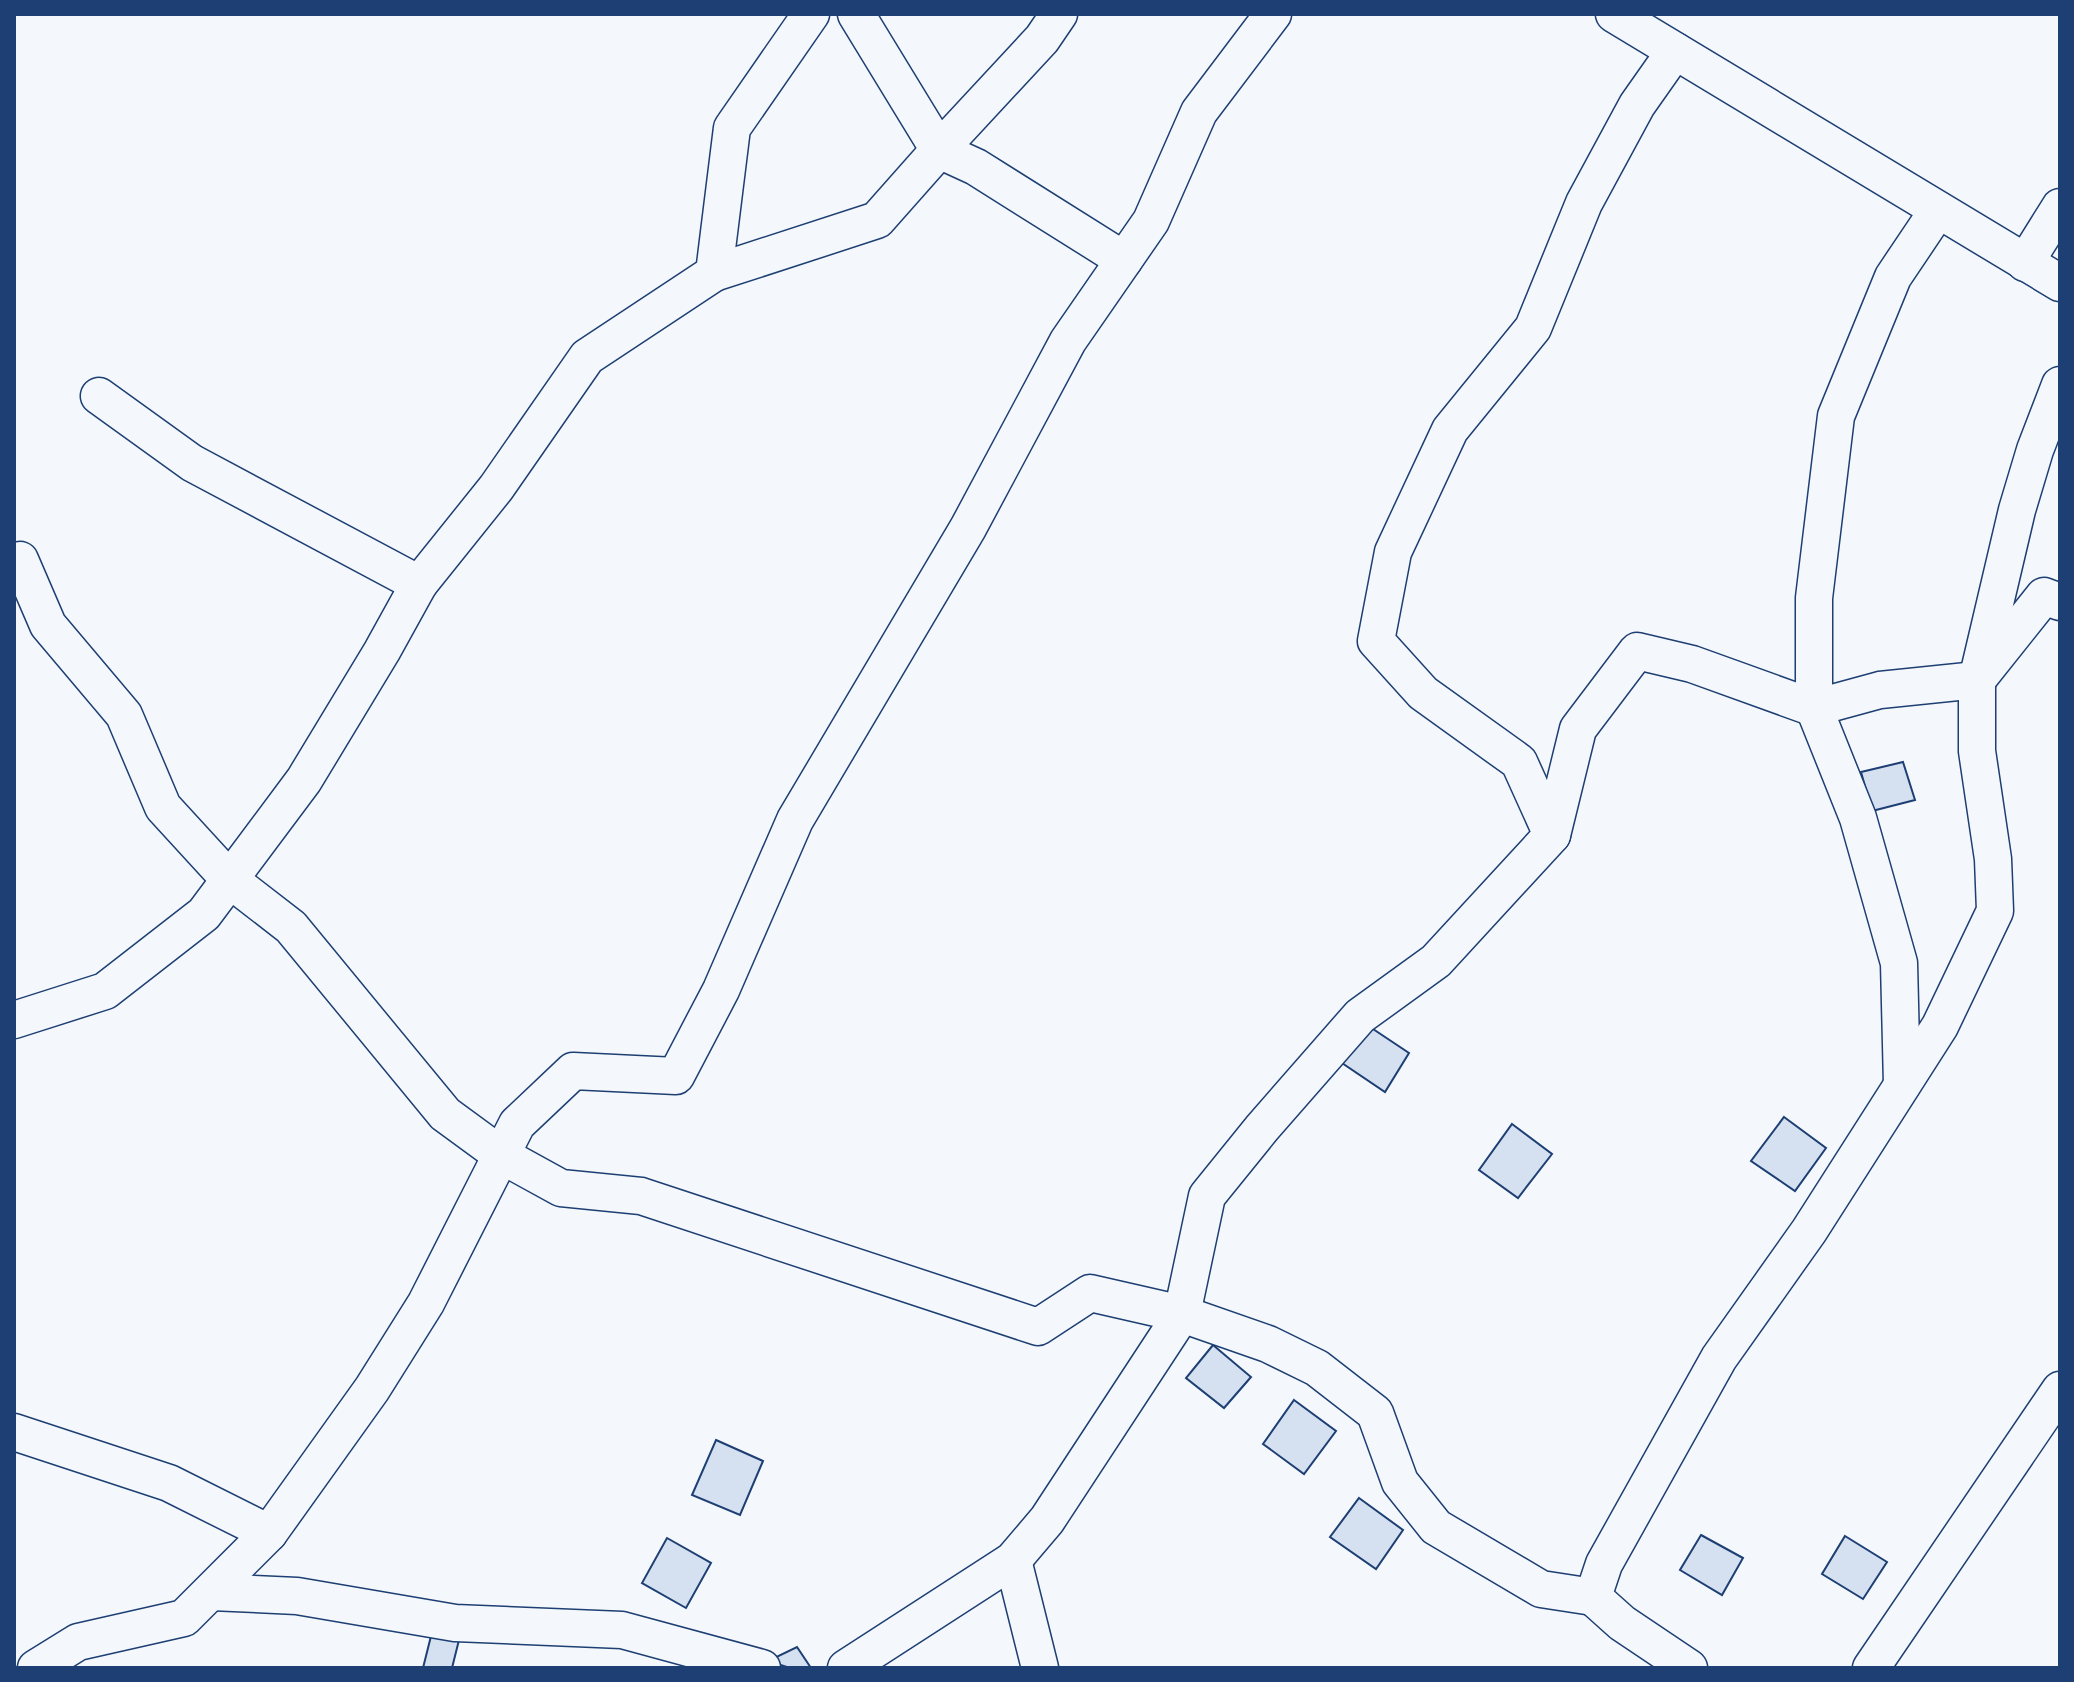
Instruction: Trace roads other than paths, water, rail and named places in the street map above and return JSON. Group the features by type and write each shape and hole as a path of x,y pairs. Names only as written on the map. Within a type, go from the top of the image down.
{"street":[{"path":"714,273 732,128 811,14"},
{"path":"856,14 939,150 976,167 1124,260"},
{"path":"14,1020 105,991 204,914 304,780 419,584 496,488 587,357 714,273 877,220 1042,39 1059,14"},
{"path":"36,1668 78,1642 184,1618 269,1533 372,1389 426,1303 517,1124 573,1071 676,1076 721,990 795,820 968,528 1068,341 1151,221 1199,112 1273,14"},
{"path":"1614,14 2060,283"},
{"path":"1552,835 1519,762 1423,693 1376,641 1393,552 1450,430 1533,328 1584,203 1637,105 1675,51"},
{"path":"2025,263 2060,207"},
{"path":"1902,1085 1899,963 1858,818 1814,708 1814,598 1836,416 1893,277 1938,210"},
{"path":"1593,1597 1604,1564 1719,1358 1809,1231 1940,1026 1995,911 1993,859 1977,751 1977,680 2022,495 2053,397 2060,385"},
{"path":"99,396 192,463 419,584"},
{"path":"20,560 48,625 124,715 163,807 229,879 291,927 445,1114 501,1155 561,1188 641,1196 1038,1327 1090,1293 1182,1314 1268,1344 1317,1368 1375,1413 1400,1482 1436,1527 1541,1589 1593,1597 1622,1623 1689,1668"},
{"path":"846,1668 1013,1560 1047,1520 1182,1314 1207,1196 1360,1016 1436,961 1552,835 1578,729 1637,651 1692,664 1814,708 1880,690 1977,680 2044,596 2060,602"},
{"path":"1871,1668 2060,1390"},
{"path":"14,1432 169,1483 269,1533"},
{"path":"1013,1560 1040,1668"},
{"path":"211,1592 297,1596 455,1623 622,1630 762,1668"}]}
